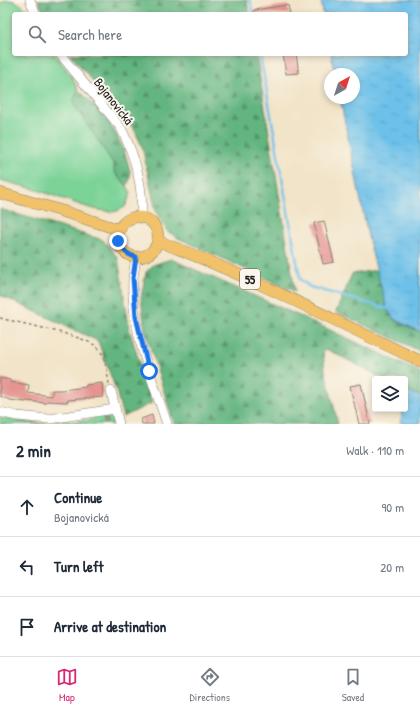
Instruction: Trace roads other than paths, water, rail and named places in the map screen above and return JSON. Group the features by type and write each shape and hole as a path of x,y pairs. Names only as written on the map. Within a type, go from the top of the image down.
{"main road":[{"path":"0,193 120,230"},
{"path":"134,217 141,217 152,222 156,227 158,241 151,252 145,256 136,257 126,252 118,241 120,230 124,223 134,217"},
{"name":"55","path":"158,241 199,256 254,281 420,361"}],"street":[{"path":"30,0 35,12"},
{"name":"Bojanovická","path":"62,56 121,128 128,142 138,171 142,201 141,217"},
{"path":"136,257 133,278 136,317 149,371 167,424"},
{"path":"111,392 119,424"},
{"path":"0,412 17,416 49,419 115,409"}],"water":[{"path":"321,0 420,0 420,332 394,319 387,309 369,241 341,104 360,104 360,68 334,68 331,56 408,56 408,12 323,12"},
{"path":"408,392 420,396 420,424 401,424 402,412 408,412"}],"waterway":[{"path":"250,0 253,12"},
{"path":"260,56 300,279 310,287 389,309"}]}
